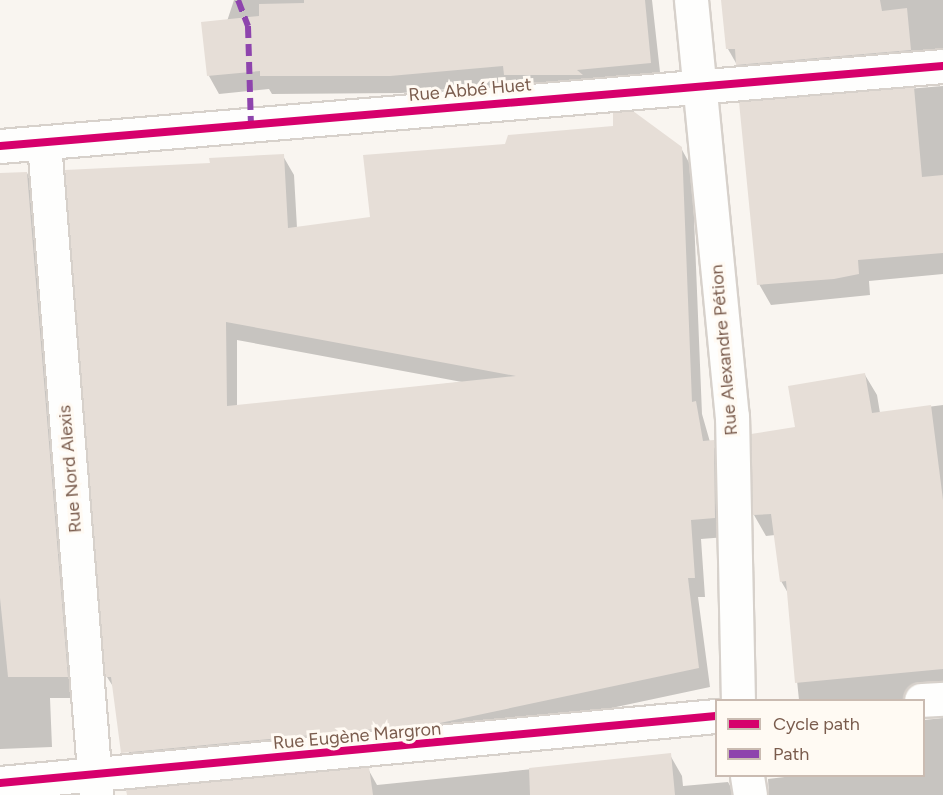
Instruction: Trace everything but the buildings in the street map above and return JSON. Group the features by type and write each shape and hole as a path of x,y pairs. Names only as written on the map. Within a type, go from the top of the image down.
{"street":[{"name":"Rue Alexandre Pétion","path":"691,0 732,416 738,699"},
{"name":"Rue Abbé Huet","path":"0,146 943,66"},
{"name":"Rue Nord Alexis","path":"44,143 95,785"},
{"path":"925,700 943,699"},
{"name":"Rue Eugène Margron","path":"0,783 95,785 715,717"},
{"path":"747,777 750,795"}],"marked path":[{"path":"238,0 248,26 251,125"}],"cycle path":[{"path":"0,146 943,66"},
{"path":"0,783 715,716"}]}
